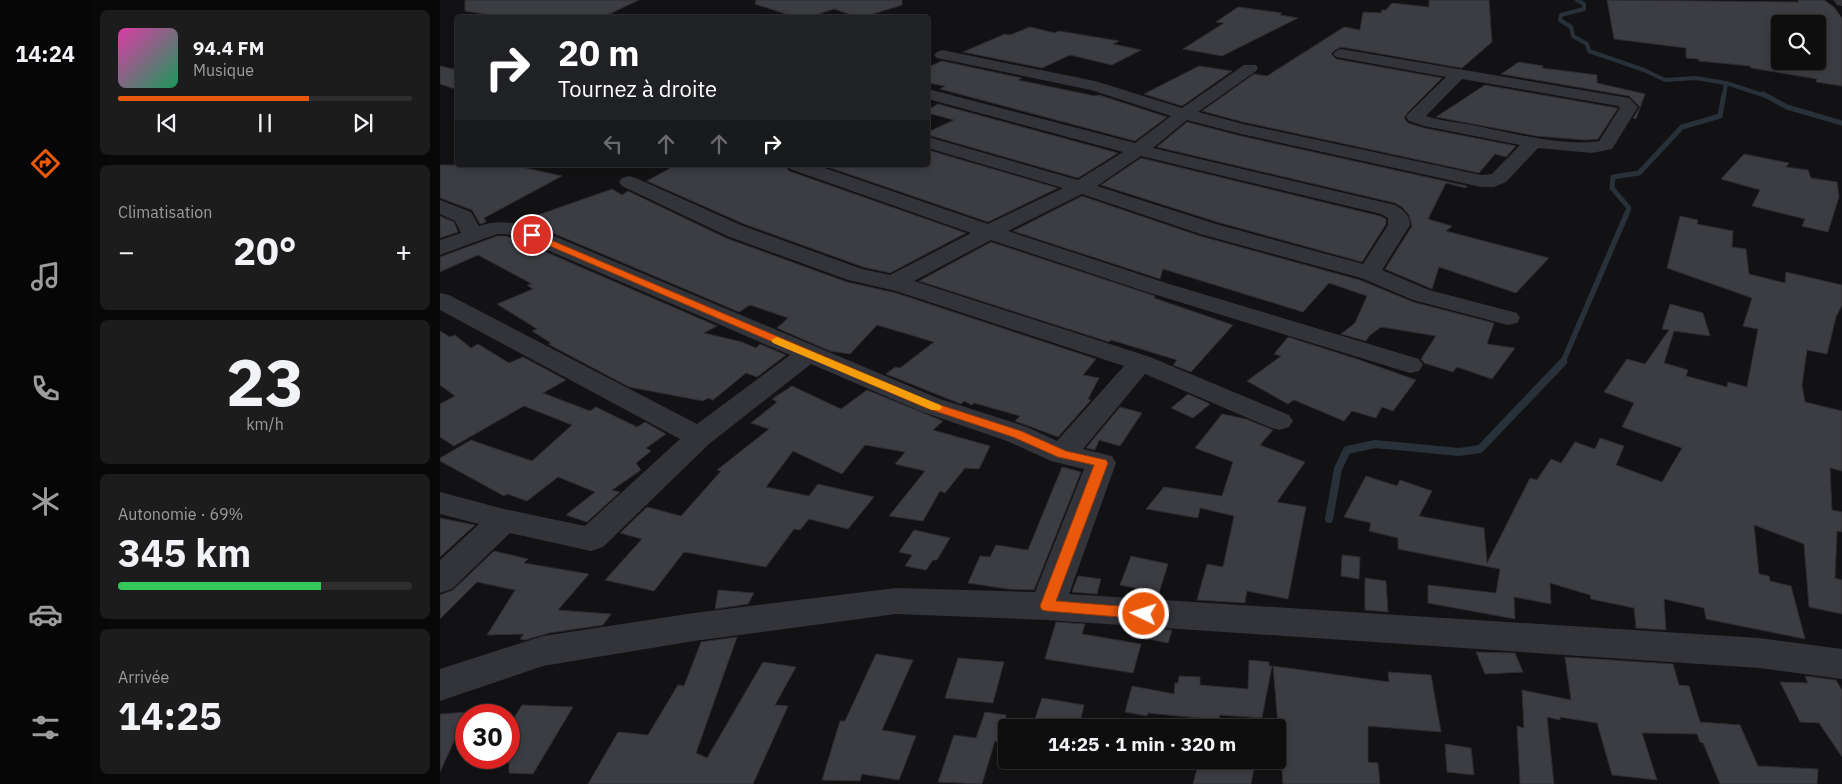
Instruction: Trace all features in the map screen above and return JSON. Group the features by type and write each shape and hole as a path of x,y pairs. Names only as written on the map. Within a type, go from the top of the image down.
{"street":[{"path":"1341,54 1622,102 1629,107 1605,145 1601,147 1534,142 1424,121 1415,117 1458,74"},
{"path":"942,55 1095,86 1184,114 1489,182 1499,178 1534,142"},
{"path":"893,283 988,232 1081,187 1138,150 1184,114 1250,68"},
{"path":"930,95 1138,150 1388,209 1400,219 1399,225 1369,273"},
{"path":"930,143 1081,187 1208,228 1369,273 1422,295 1508,318"},
{"path":"803,167 988,232 1158,288 1410,365"},
{"path":"630,182 735,231 856,275 893,283 1141,364 1279,421"},
{"path":"440,206 463,216 472,235"},
{"path":"440,248 495,228 507,228 532,235 930,405 1017,434 1062,454 1101,463 1047,606"},
{"path":"440,300 699,437"},
{"path":"440,503 504,520 591,539 699,437 808,354"},
{"path":"1062,454 1141,364"},
{"path":"440,580 504,520"},
{"path":"440,685 543,651 742,621 896,601 1047,606 1758,654 1842,664"}],"building":[{"path":"465,0 639,0 607,15 491,15 465,11"},
{"path":"756,0 902,0 902,5 870,15 851,15 834,9 815,15 789,15 755,4"},
{"path":"1429,0 1489,0 1492,42 1462,68 1341,47 1331,54 1336,59 1442,78 1404,118 1408,123 1424,128 1516,146 1506,157 1495,154 1479,173 1243,122 1202,111 1254,74 1267,76 1344,27 1360,30 1363,12 1381,13 1382,10 1386,10 1392,3 1429,7"},
{"path":"1607,0 1799,2 1798,0 1824,0 1834,7 1842,18 1842,86 1816,82 1817,79 1751,68 1750,66 1686,58 1686,48 1614,39"},
{"path":"1238,7 1282,13 1280,15 1298,18 1222,56 1183,49 1224,23 1216,22"},
{"path":"1030,27 1055,33 1059,31 1119,41 1113,44 1141,50 1112,65 1070,55 1042,68 963,52 1005,34 1010,35"},
{"path":"942,61 1022,78 1018,80 1095,96 1099,95 1167,117 1135,141 940,89 945,86 930,83 930,66"},
{"path":"1519,62 1543,66 1542,68 1597,75 1597,83 1645,94 1636,119 1633,118 1640,107 1629,96 1501,74"},
{"path":"440,66 455,69 455,89 440,84"},
{"path":"1199,66 1232,71 1182,106 1144,94"},
{"path":"1485,85 1618,108 1598,139 1585,140 1536,136 1436,117"},
{"path":"938,104 1118,153 1078,178 930,136 930,131 954,120 930,114 930,109"},
{"path":"1187,122 1241,136 1467,186 1466,188 1446,183 1428,219 1452,226 1446,231 1549,258 1516,293 1439,267 1432,289 1385,269 1412,226 1409,215 1402,207 1395,203 1157,147"},
{"path":"930,151 1058,188 988,222 828,167 930,167"},
{"path":"1744,154 1789,163 1786,167 1808,170 1811,178 1837,182 1839,197 1828,232 1802,226 1805,219 1752,206 1760,190 1721,179"},
{"path":"1141,158 1380,216 1386,219 1386,224 1362,262 1217,222 1101,185"},
{"path":"440,165 455,165 455,167 521,167 562,176 484,218 486,222 480,224 472,210 440,198"},
{"path":"672,167 786,167 789,171 966,233 890,273 863,267 744,224 647,181"},
{"path":"612,189 622,195 628,191 726,238 847,282 896,293 1096,359 1083,375 1099,378 1088,399 1091,400 1058,437 1015,421 1020,416 974,403 972,405 964,401 961,404 886,374 895,367 900,368 934,342 877,325 850,354 830,351 777,328 788,318 750,305 739,312 541,228 518,222"},
{"path":"1082,196 1200,236 1360,280 1413,302 1494,323 1487,344 1515,348 1492,379 1457,367 1453,372 1424,363 1421,359 1436,336 1381,327 1369,336 1366,341 1341,334 1355,323 1367,296 1329,283 1303,312 1163,269 1160,279 1013,231"},
{"path":"440,216 454,222 458,232 440,238"},
{"path":"1680,216 1698,220 1697,224 1733,231 1732,247 1746,249 1749,274 1785,283 1786,272 1842,285 1842,305 1836,317 1827,354 1807,350 1802,385 1805,402 1842,411 1842,471 1830,468 1832,510 1842,512 1842,532 1837,531 1835,578 1842,580 1842,614 1809,607 1804,544 1754,525 1759,574 1769,576 1770,581 1791,586 1805,639 1706,619 1704,608 1664,599 1666,630 1636,628 1634,608 1591,599 1590,595 1550,583 1551,604 1514,597 1515,619 1428,603 1428,585 1496,593 1500,569 1398,549 1398,538 1369,531 1371,523 1344,517 1366,476 1397,486 1400,480 1432,491 1419,516 1484,528 1487,563 1530,478 1537,480 1551,459 1561,463 1575,442 1595,449 1600,438 1624,446 1616,465 1662,482 1682,448 1622,427 1634,403 1604,392 1627,359 1645,364 1669,330 1662,329 1670,304 1703,313 1710,336 1674,331 1664,363 1688,370 1686,376 1727,387 1728,382 1747,387 1758,329 1743,326 1752,298 1667,268"},
{"path":"497,236 506,236 523,242 717,326 704,333 742,342 756,348 760,344 786,355 757,377 746,373 713,400 708,398 703,401 629,387 548,344 551,343 532,331 537,329 497,304 533,289 527,285 532,284 478,255 440,272 440,257"},
{"path":"991,242 1155,296 1154,298 1233,325 1191,372 1173,365 1177,360 1111,340 1109,342 919,281"},
{"path":"440,331 450,337 455,335 471,348 478,344 509,363 523,357 566,380 543,393 590,411 596,407 637,427 645,422 666,434 646,448 651,451 636,463 641,470 612,490 620,492 587,522 566,515 595,492 558,477 527,501 507,494 504,496 440,461 440,458 471,440 532,461 572,425 524,406 454,446 440,437 440,404 455,396 440,385"},
{"path":"1288,337 1416,380 1393,411 1382,407 1376,418 1352,411 1344,421 1294,400 1288,404 1247,381 1281,356 1274,354"},
{"path":"792,386 841,409 867,390 943,421 933,430 990,446 979,469 965,468 945,493 940,491 923,521 889,516 925,471 895,464 905,452 865,445 842,474 793,451 766,487 809,496 818,484 874,497 848,529 809,519 800,530 794,529 766,567 684,552 654,591 605,580 642,539 620,533 647,507 681,516 721,471 717,470 769,429 751,423 777,402 772,399"},
{"path":"1188,394 1210,404 1193,418 1171,408"},
{"path":"1120,407 1142,413 1120,446 1099,440 1095,450 1086,448"},
{"path":"1222,414 1246,419 1273,430 1260,445 1305,462 1277,502 1306,507 1288,599 1247,591 1245,603 1197,600 1207,564 1223,567 1234,516 1200,508 1198,518 1146,509 1164,487 1222,496 1233,462 1195,448"},
{"path":"1062,467 1081,472 1034,590 1008,589 968,583 980,556 990,557 996,545 1028,550"},
{"path":"440,518 475,525 440,557"},
{"path":"914,530 950,538 937,560 933,560 926,570 905,566 912,555 899,552"},
{"path":"494,551 528,559 524,563 589,574 558,610 611,614 603,625 549,633 525,640 520,639 524,634 487,635 515,590 477,582 440,619 440,595 453,590"},
{"path":"1342,555 1360,557 1359,579 1341,576"},
{"path":"1131,556 1168,564 1159,593 1120,585"},
{"path":"1078,576 1101,579 1097,594 1072,592"},
{"path":"1365,578 1386,581 1388,612 1365,610"},
{"path":"718,590 754,593 748,604 715,609"},
{"path":"1056,622 1085,624 1082,634 1141,644 1133,673 1045,659"},
{"path":"1151,629 1172,630 1168,643 1148,639"},
{"path":"737,637 696,753 707,758 763,662 796,667 775,705 788,706 753,784 588,784 618,732 648,735 678,685 684,686 701,642"},
{"path":"1476,652 1515,653 1523,672 1485,674"},
{"path":"876,654 913,660 882,730 916,736 899,780 862,774 860,781 822,780 840,721 845,721"},
{"path":"1565,657 1673,664 1679,685 1689,686 1700,722 1740,725 1758,766 1818,769 1817,784 1720,784 1703,743 1700,742 1697,734 1642,733 1657,780 1612,775 1597,723 1560,717 1560,720 1547,717 1554,784 1520,784 1517,726 1524,728 1522,690 1571,700"},
{"path":"958,658 1004,662 993,703 945,698"},
{"path":"1249,660 1269,662 1269,666 1272,666 1262,718 1220,715 1219,719 1209,719 1148,713 1147,716 1125,712 1132,686 1174,694 1175,683 1178,683 1179,676 1200,677 1200,685 1248,689"},
{"path":"1273,666 1389,682 1388,672 1431,675 1441,732 1368,726 1368,762 1378,763 1380,784 1283,784 1282,769 1286,769 1286,719 1277,719"},
{"path":"1805,676 1836,680 1842,690 1842,757 1819,723 1800,722 1780,682 1808,683"},
{"path":"1042,698 1084,705 1081,719 1035,719"},
{"path":"522,705 573,707 533,774 509,773 509,769 520,769 520,708"},
{"path":"985,712 1006,715 1006,719 998,719 998,742 995,741 982,784 938,782 954,735 976,738"},
{"path":"455,713 455,739 440,772 440,714"},
{"path":"1445,744 1471,748 1474,775 1447,772"},
{"path":"1197,769 1254,769 1251,784 1193,784"}],"waterway":[{"path":"1577,0 1584,4 1584,9 1561,15 1560,20 1571,27 1573,36 1587,44 1589,51 1644,70 1665,80 1695,78 1726,83"},
{"path":"1724,96 1726,83"},
{"path":"1726,83 1766,96"},
{"path":"1626,215 1629,208 1612,188 1613,177 1639,173 1682,127 1720,116 1724,94"},
{"path":"1763,94 1787,107 1842,123"},
{"path":"1563,362 1627,213"},
{"path":"1329,519 1338,469 1347,450 1375,444 1459,452 1480,449 1563,362"}],"slow traffic":[{"path":"777,340 936,407"}],"route":[{"path":"532,235 930,405 1017,434 1062,454 1101,463 1047,606 1144,614"}]}
